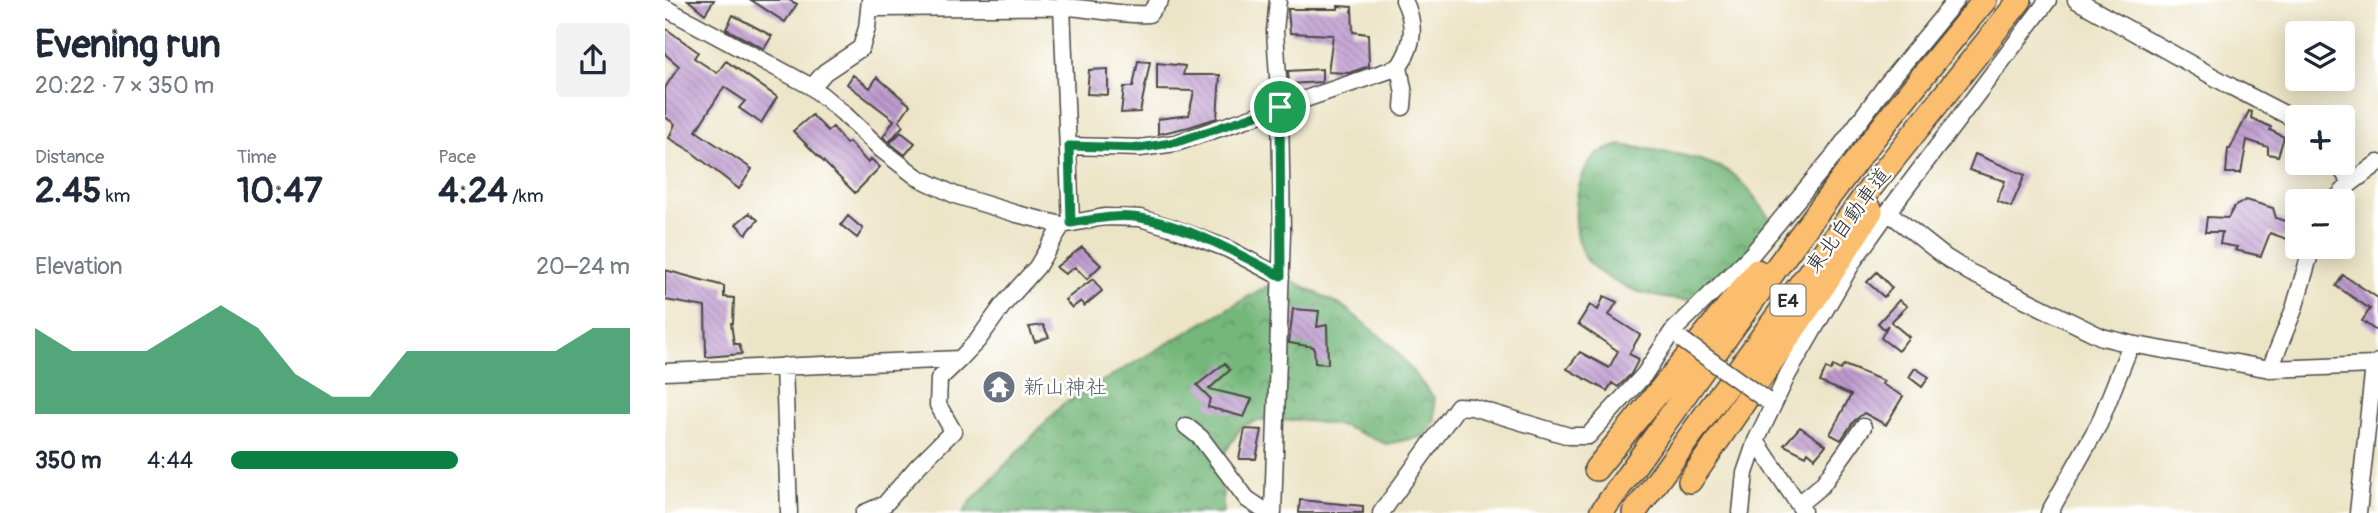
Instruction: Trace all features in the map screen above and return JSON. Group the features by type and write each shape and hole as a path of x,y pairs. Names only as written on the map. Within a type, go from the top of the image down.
{"highway":[{"name":"東北自動車道","path":"1601,513 1686,392 1873,138 1985,0"},
{"name":"東北自動車道","path":"1633,513 1872,186 2020,0"},
{"path":"1690,481 1824,285 1948,90"},
{"path":"1595,469 1799,221 1873,138"}],"street":[{"path":"811,87 825,72 860,48 867,28 869,4 1062,7 1095,9 1124,16 1149,14 1160,0"},
{"path":"1186,426 1201,438 1247,499 1271,513 1281,276 1280,107 1275,31 1278,0"},
{"path":"1069,146 1140,148 1177,142 1399,67 1409,53 1412,34 1404,0"},
{"path":"1381,513 1458,406 1472,407 1569,436 1588,436 1752,254 1956,0"},
{"path":"1741,513 1745,472 1770,402 1848,271 1888,212 2048,0"},
{"path":"2076,0 2232,88 2285,114"},
{"path":"864,513 885,504 953,431 938,405 940,379 978,340 1003,305 1037,267 1067,224 1069,146 1062,7"},
{"path":"669,9 811,87 917,177 955,195 1017,214 1067,224 1104,217 1140,218 1228,249 1281,276"},
{"path":"1399,67 1404,94 1403,107"},
{"path":"2345,189 2378,163"},
{"path":"2345,175 2351,183"},
{"path":"1888,212 1945,257 1969,272 2102,337 2270,369 2376,363 2358,513"},
{"path":"2270,369 2294,309 2309,259"},
{"path":"1677,336 1770,402"},
{"path":"2049,513 2099,424 2131,344"},
{"path":"665,372 960,359"},
{"path":"784,366 789,513"},
{"path":"1756,441 1802,508 1822,485 1863,427"}],"green space":[{"path":"1621,145 1701,160 1726,170 1747,188 1775,227 1756,263 1742,280 1718,296 1685,300 1646,294 1610,279 1595,269 1585,257 1577,233 1578,189 1588,164 1596,155"},
{"path":"1295,282 1344,307 1392,346 1434,398 1435,420 1425,436 1386,444 1343,426 1300,420 1256,421 1242,426 1222,457 1223,513 963,513 1063,404 1267,286"}],"building":[{"path":"688,0 714,0 705,14"},
{"path":"751,0 789,0 797,4 785,22"},
{"path":"1338,6 1352,7 1353,32 1368,34 1369,66 1349,73 1328,72 1333,35 1290,33 1288,9 1338,9"},
{"path":"733,15 772,36 764,49 726,29"},
{"path":"665,28 698,52 694,58 717,73 726,61 777,97 761,123 739,108 745,101 724,87 696,131 752,169 739,189 669,138 675,124 665,117 665,88 679,66 665,54"},
{"path":"1138,61 1150,62 1140,112 1121,113 1124,87 1133,87"},
{"path":"1157,63 1185,66 1183,75 1220,75 1217,118 1158,134 1158,119 1189,115 1194,91 1157,90"},
{"path":"1108,69 1108,95 1087,94 1089,70"},
{"path":"1322,69 1322,82 1289,84 1288,71"},
{"path":"853,75 870,88 877,77 910,105 899,121 903,126 889,142 883,137 894,120 847,84"},
{"path":"2249,111 2252,112 2251,118 2271,127 2270,130 2284,137 2278,156 2268,154 2268,147 2247,140 2241,173 2226,173 2228,149"},
{"path":"812,115 828,131 833,127 846,144 849,142 868,163 871,159 880,167 855,193 793,131"},
{"path":"901,132 915,143 905,155 890,143"},
{"path":"1975,154 2025,175 2011,207 1997,201 2005,181 1969,170"},
{"path":"2246,200 2273,208 2276,218 2285,221 2285,238 2270,233 2261,256 2220,244 2222,232 2205,232 2207,217 2228,218 2234,207"},
{"path":"749,213 758,220 746,234 736,224"},
{"path":"848,216 863,229 857,238 841,225"},
{"path":"1082,247 1101,265 1087,279 1075,267 1065,274 1056,267"},
{"path":"665,270 724,286 724,297 734,298 731,323 734,344 739,344 742,354 706,357 705,307 665,300"},
{"path":"1877,272 1892,288 1884,297 1867,282"},
{"path":"2343,275 2378,298 2378,332 2362,321 2370,309 2336,286"},
{"path":"1093,279 1102,291 1084,306 1081,301 1072,308 1065,300"},
{"path":"1604,296 1617,302 1609,315 1640,335 1629,354 1639,359 1631,374 1618,387 1612,383 1607,391 1567,369 1580,352 1609,368 1618,351 1578,324 1590,305 1598,310"},
{"path":"1899,300 1907,306 1891,322 1909,337 1898,351 1881,338 1888,325 1884,329 1878,323"},
{"path":"1293,309 1319,311 1317,327 1327,325 1328,364 1315,363 1314,347 1289,343"},
{"path":"1043,325 1049,337 1035,342 1029,327"},
{"path":"1225,363 1230,370 1209,389 1252,399 1244,417 1208,407 1210,398 1197,385"},
{"path":"1844,365 1884,381 1882,384 1903,396 1886,425 1864,413 1854,421 1841,440 1830,434 1851,395 1820,382 1826,368 1830,371 1833,366 1840,370"},
{"path":"1915,368 1929,377 1922,387 1909,377"},
{"path":"1800,427 1826,445 1815,458 1808,452 1806,456 1784,445"},
{"path":"1245,429 1262,430 1256,459 1239,459"},
{"path":"1300,500 1363,506 1363,513 1299,513"}],"place":[{"name":"新山神社","path":"999,387"}],"route":[{"path":"1280,107 1281,276 1228,249 1140,218 1104,217 1071,223 1069,146 1140,148 1177,142 1280,107"}]}
